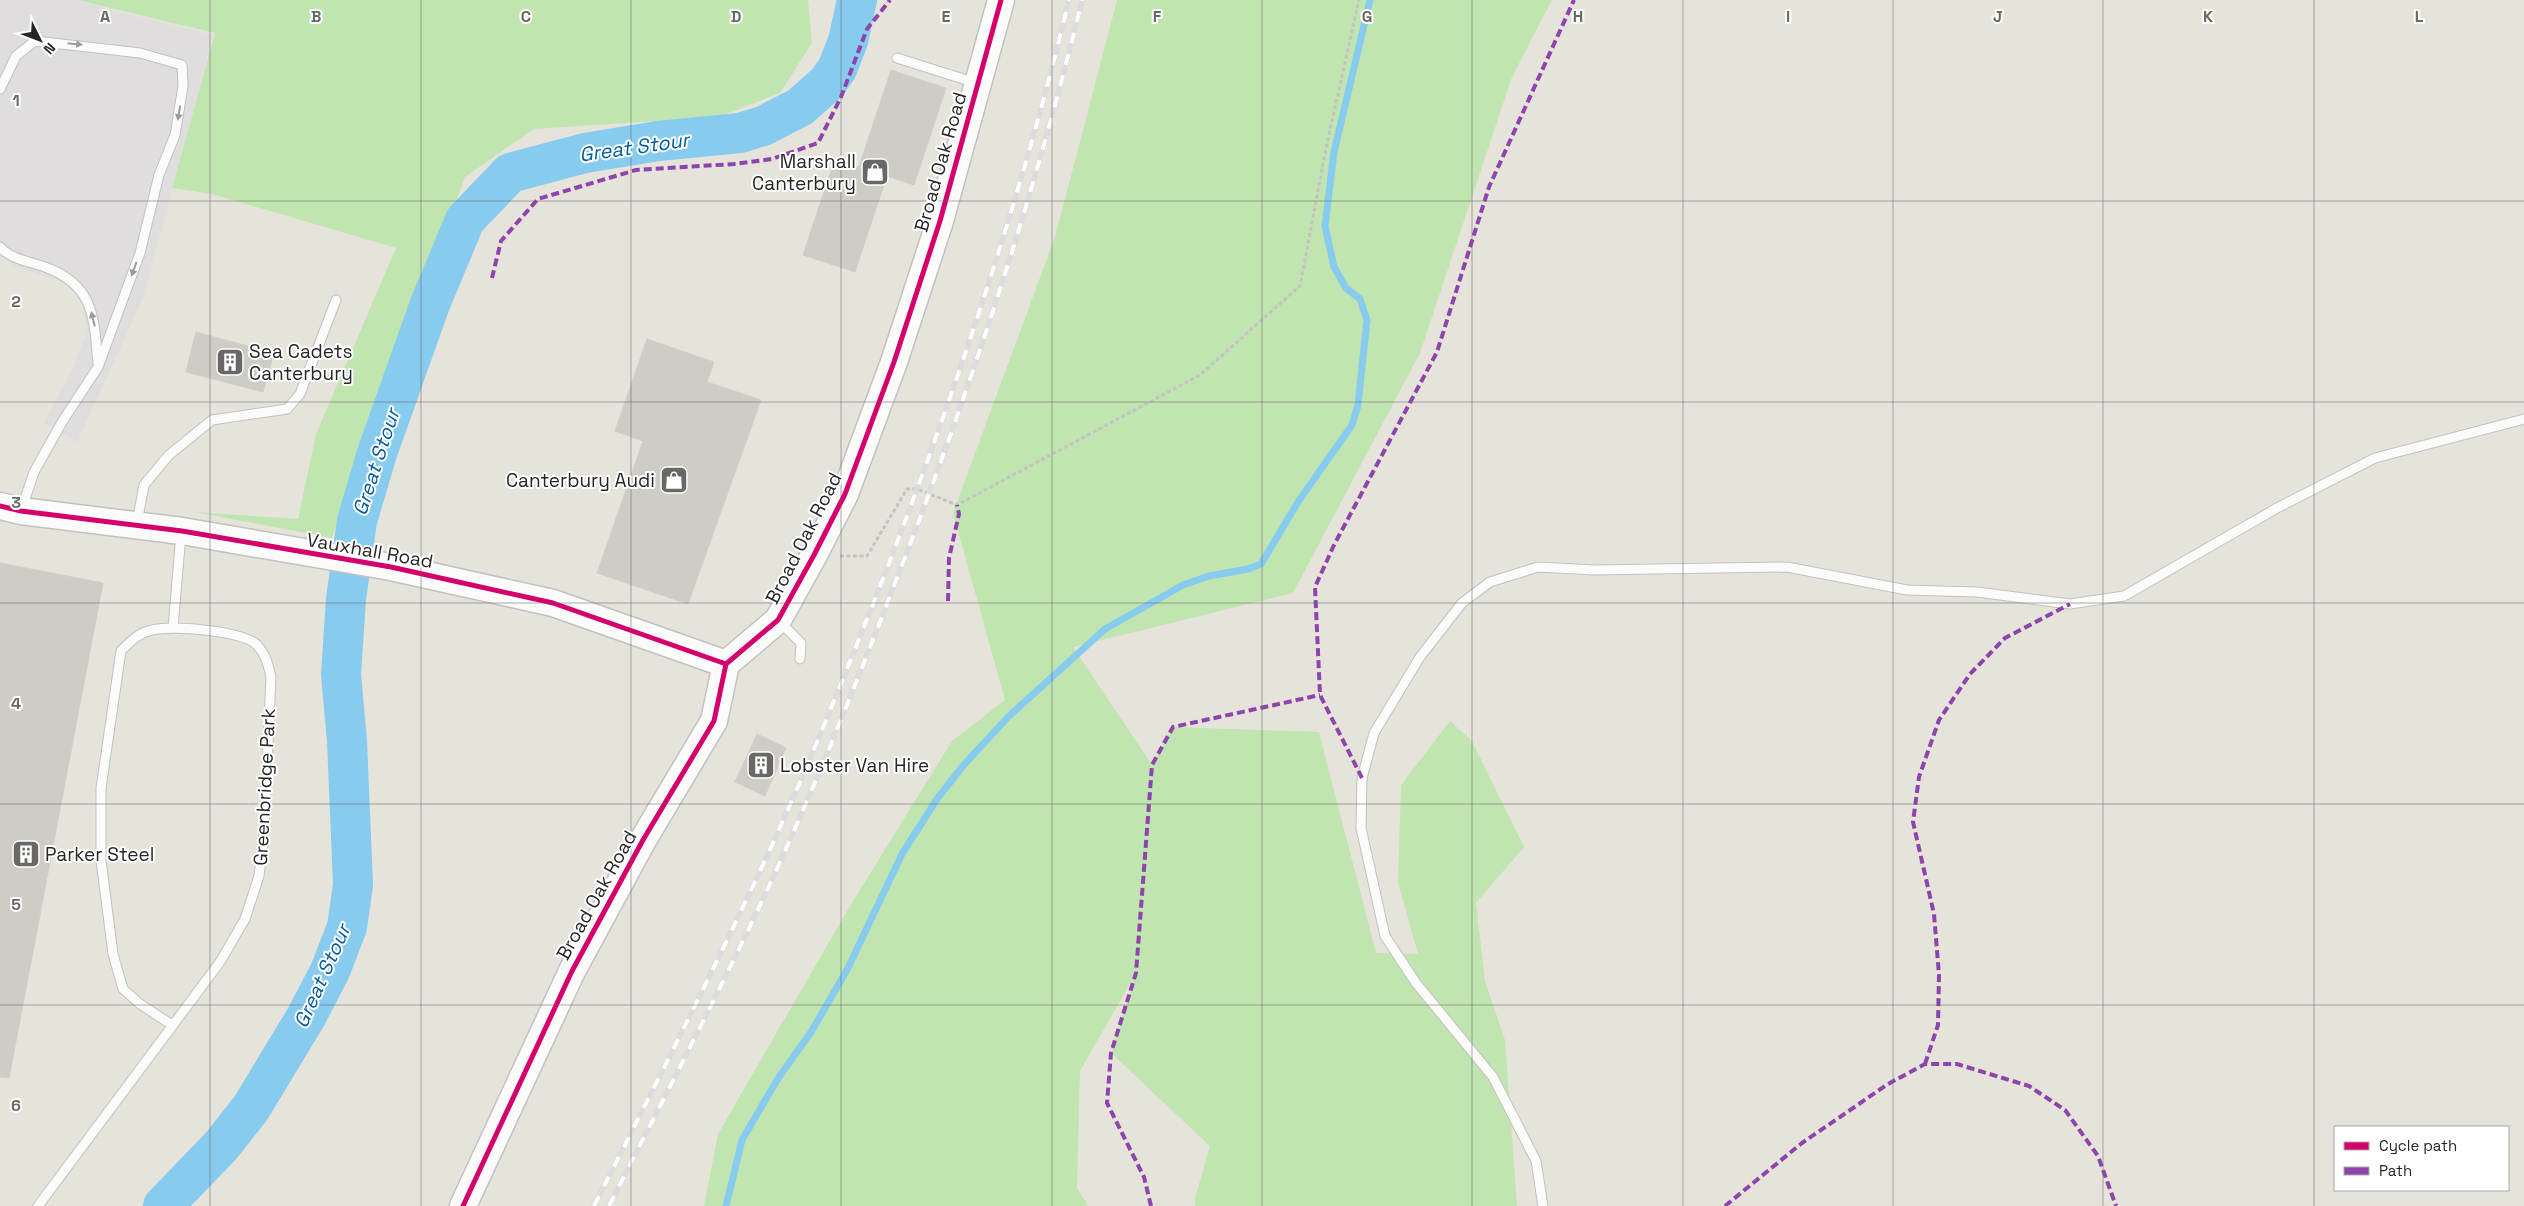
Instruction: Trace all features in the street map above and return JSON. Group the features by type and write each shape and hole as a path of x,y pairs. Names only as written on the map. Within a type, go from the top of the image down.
{"street":[{"name":"Broad Oak Road","path":"463,1206 592,932 642,840 714,721 726,664 778,620 845,494 894,362 940,221 1001,0"},
{"name":"Vauxhall Road","path":"11,508 182,531 391,567 553,603 726,664"}],"lane":[{"path":"0,89 16,56 35,41 140,52 182,65 183,86 175,135 159,175 140,253 98,367 62,422 11,508"},
{"path":"897,58 978,83"},
{"path":"0,247 18,260 47,267 74,282 88,299 95,326 98,367"},
{"path":"136,526 144,485 169,455 212,420 287,408 294,401 300,394 336,300"},
{"path":"1543,1206 1536,1161 1493,1077 1416,983 1384,936 1361,828 1362,778 1374,733 1420,657 1462,603 1490,582 1538,567 1594,570 1787,567 1907,590 1977,592 2070,604 2124,596 2277,508 2375,458 2524,419"},
{"path":"173,628 182,531"},
{"path":"778,620 802,643 800,659"},
{"name":"Greenbridge Park","path":"38,1206 220,962 246,918 259,876 264,832 271,677 267,658 256,644 239,636 173,628 152,630 135,637 122,651 101,788 101,851 112,954 123,989 140,1004 172,1025"}],"path":[{"path":"814,555 867,556 907,489 917,489 956,504 1200,375 1300,286 1326,148 1358,0"}],"shaded area":[{"path":"0,0 74,0 213,35 143,298 77,442 44,423 73,368 87,332 82,300 63,282 14,266 0,256"}],"green space":[{"path":"77,0 808,0 812,43 780,93 718,117 534,129 465,177 332,538 195,512 298,519 316,434 396,248 212,194 172,188 215,33"},
{"path":"1117,0 1552,0 1512,77 1420,353 1293,593 1073,647 1152,765 1173,727 1319,732 1376,953 1418,954 1398,883 1401,785 1450,721 1472,741 1524,847 1476,903 1485,981 1505,1040 1517,1206 1195,1206 1195,1198 1210,1146 1111,1053 1135,975 1080,1071 1077,1188 1088,1206 704,1206 718,1134 847,911 952,741 1005,700 953,513 1055,237"}],"building":[{"path":"891,70 946,88 914,185 887,176 855,272 803,255 835,159 859,167"},
{"name":"Sea Cadets Canterbury","path":"196,332 274,353 263,392 186,372"},
{"name":"Canterbury Audi","path":"647,339 714,362 707,382 761,400 688,604 597,573 643,441 615,431"},
{"name":"Parker Steel","path":"0,563 103,583 9,1078 0,1077"},
{"name":"Lobster Van Hire","path":"757,734 786,748 765,796 735,782"}],"waterway":[{"name":"Great Stour","path":"163,1206 221,1146 251,1108 306,1017 330,971 347,927 353,885 347,741 341,674 346,599 357,521 377,453 430,304 465,220 510,173 585,153 658,141 740,133 763,126 800,107 827,83 837,69 848,41 857,0"},
{"path":"726,1206 742,1140 777,1080 811,1032 848,968 902,854 937,799 962,767 1008,717 1105,629 1183,585 1209,576 1248,569 1261,564 1298,502 1352,425 1358,405 1367,320 1360,299 1346,288 1334,267 1325,226 1334,152 1370,0"}],"railway":[{"path":"594,1206 769,852 819,738 881,584 935,440 985,295 1030,148 1069,0"},
{"path":"609,1206 764,897 814,785 875,634 945,450 996,301 1042,151 1082,0"}],"marked path":[{"path":"492,278 501,241 538,199 636,170 734,164 772,159 818,143 841,97 867,29 890,0"},
{"path":"1362,778 1320,695 1315,587 1334,545 1437,352 1489,187 1574,0"},
{"path":"948,601 949,558 959,514 957,505"},
{"path":"1925,1064 1938,1025 1939,975 1934,914 1913,822 1919,777 1939,720 1970,674 2005,638 2070,604"},
{"path":"1151,1206 1144,1177 1107,1103 1111,1053 1136,973 1152,765 1173,727 1320,695"},
{"path":"1725,1206 1802,1143 1888,1084 1925,1064 1957,1064 2029,1086 2065,1110 2098,1156 2116,1206"}],"cycle path":[{"path":"463,1206 572,971 643,840 714,721 726,664 778,620 845,494 894,362 940,221 1001,0"},
{"path":"0,506 21,511 182,531 391,567 553,603 726,664"}],"place":[{"name":"Marshall Canterbury","path":"875,172"},
{"name":"Sea Cadets Canterbury","path":"230,362"},
{"name":"Canterbury Audi","path":"674,480"},
{"name":"Lobster Van Hire","path":"761,765"},
{"name":"Parker Steel","path":"26,854"}]}
